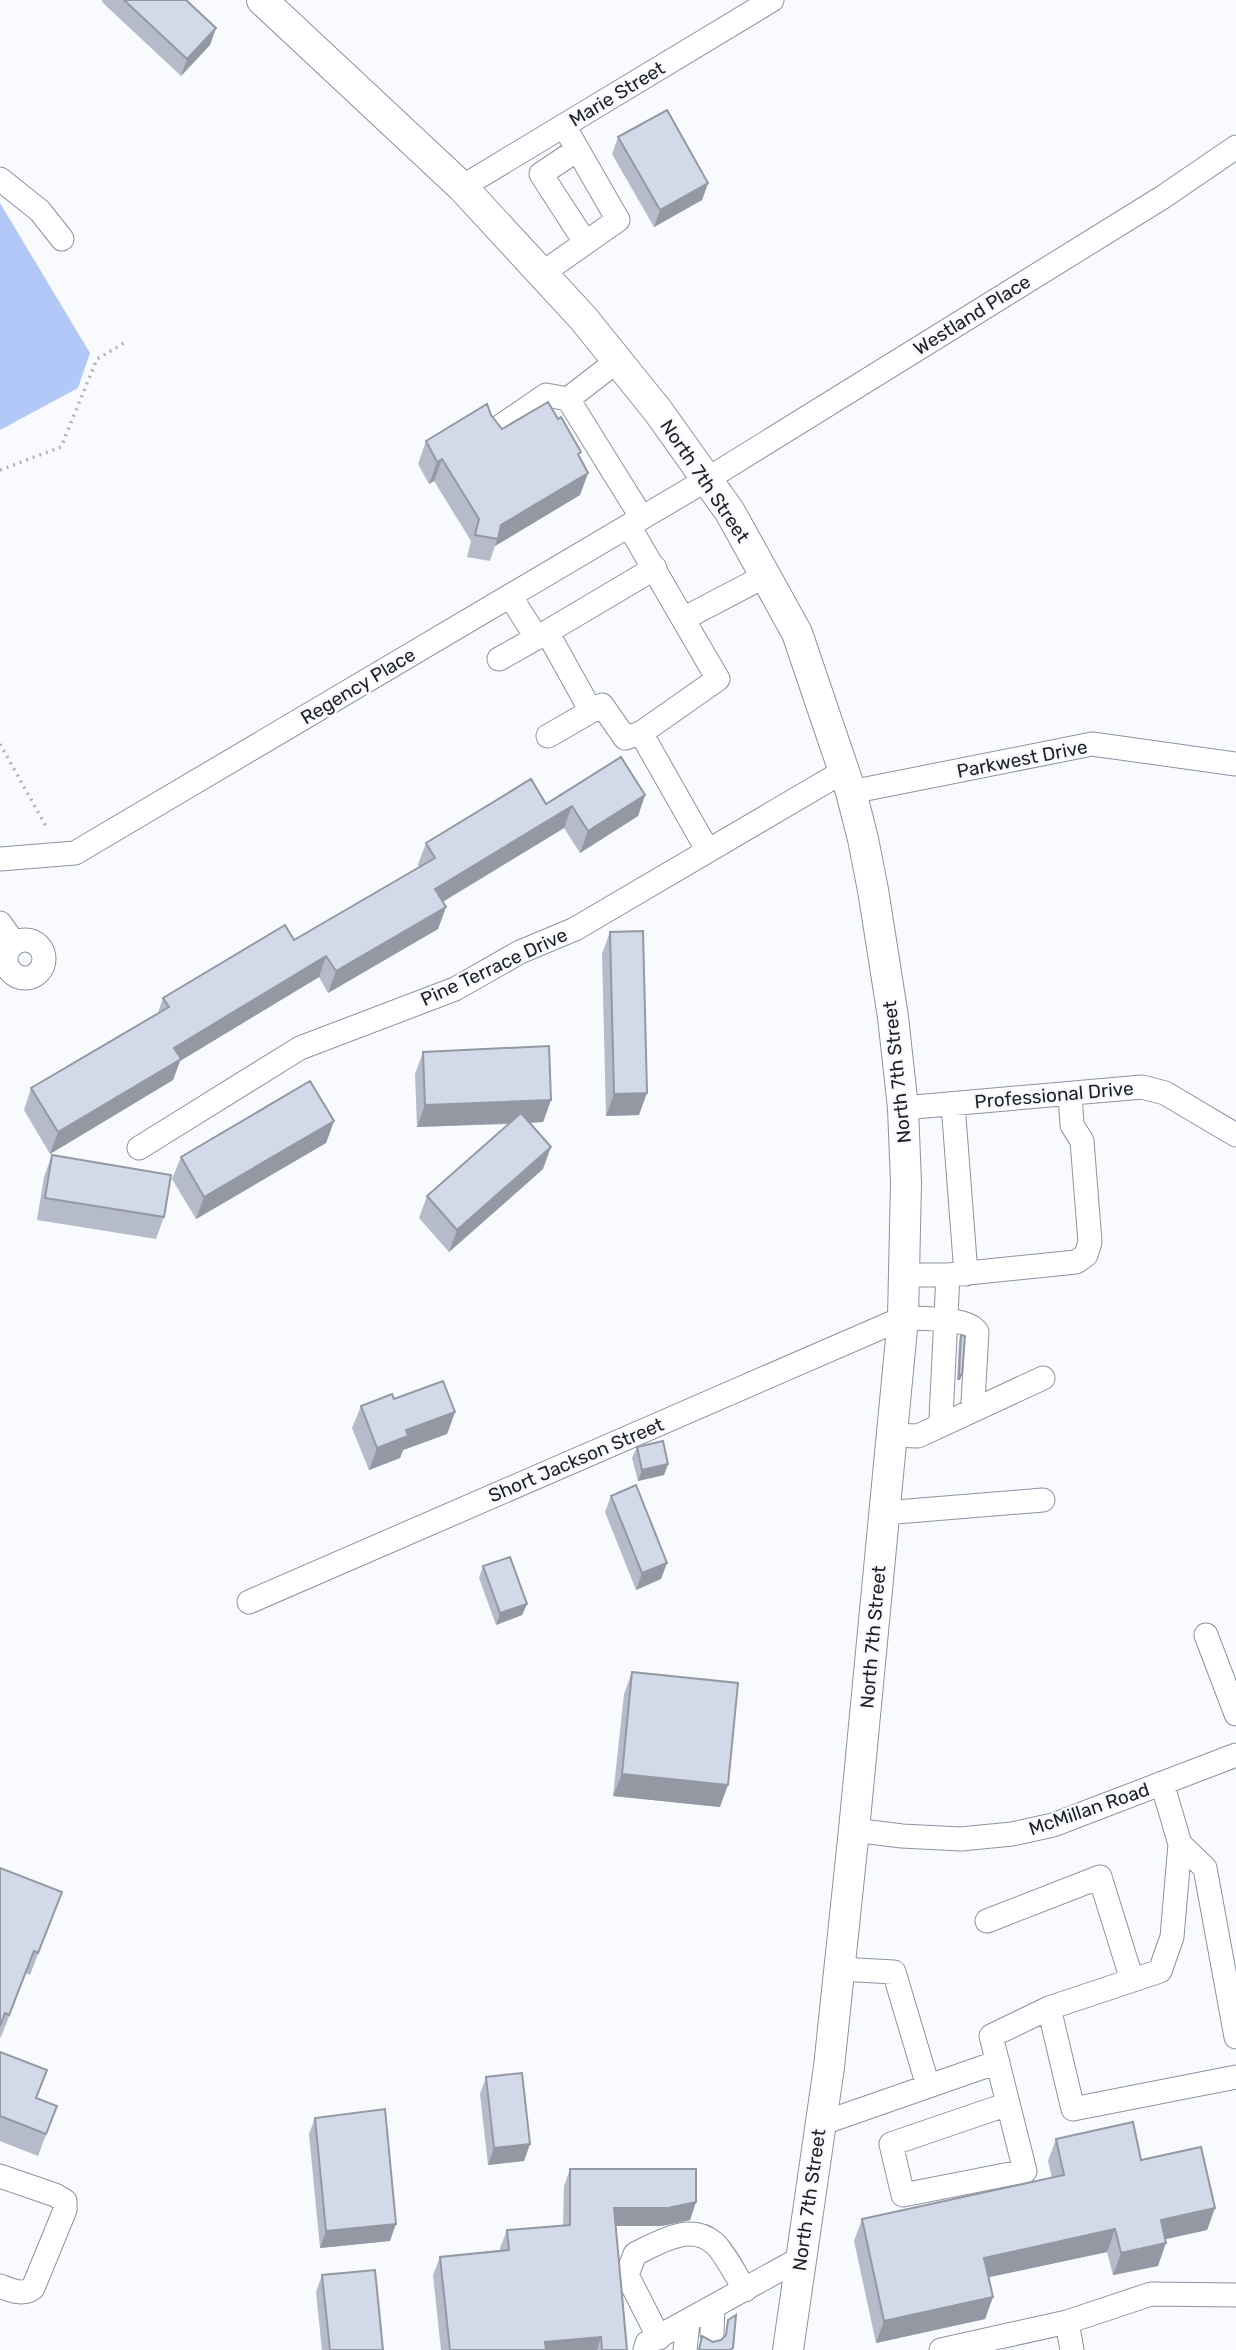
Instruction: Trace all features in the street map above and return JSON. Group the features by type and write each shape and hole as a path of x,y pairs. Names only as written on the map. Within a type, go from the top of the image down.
{"main road":[{"name":"North 7th Street","path":"262,0 462,187 583,318 658,411 730,512 797,633 847,781 873,890 893,1017 903,1108 906,1183 903,1318 839,1969 801,2258 785,2348"}],"street":[{"name":"Marie Street","path":"462,187 772,0"},
{"path":"541,274 618,220 564,127"},
{"name":"Westland Place","path":"706,480 1163,197 1236,147"},
{"path":"577,150 541,174 585,242"},
{"path":"0,179 40,212 62,239"},
{"path":"495,430 546,395 568,399 617,361"},
{"path":"548,736 601,705 625,738 641,733 718,678 655,568 635,522 568,399"},
{"name":"Regency Place","path":"0,859 75,853 706,480"},
{"path":"499,659 655,568"},
{"path":"683,619 765,576"},
{"path":"510,596 542,635 591,711"},
{"path":"641,733 708,851"},
{"name":"Parkwest Drive","path":"847,781 1092,744 1236,764"},
{"name":"Pine Terrace Drive","path":"139,1148 300,1048 455,989 520,952 575,929 708,851 847,781"},
{"path":"0,923 14,943"},
{"name":"Professional Drive","path":"903,1108 1128,1087 1165,1093 1236,1135"},
{"path":"904,1275 957,1274 1076,1262 1086,1255 1090,1242 1083,1141 1072,1125 1070,1094"},
{"path":"944,1424 941,1418 946,1321 957,1274 953,1104"},
{"path":"903,1318 969,1324 977,1332 973,1402 977,1408"},
{"name":"Short Jackson Street","path":"249,1602 903,1318"},
{"path":"892,1435 918,1436 1043,1378"},
{"path":"884,1513 1043,1500"},
{"path":"1206,1634 1236,1714"},
{"name":"McMillan Road","path":"854,1830 961,1839 1012,1834 1054,1825 1236,1755"},
{"path":"1009,2104 891,2144 903,2195 1025,2171 1009,2104 991,2036 1049,2008 1160,1971 1172,1937 1180,1844 1162,1783"},
{"path":"1180,1844 1205,1868 1236,2037"},
{"path":"987,1920 1100,1877 1132,1980"},
{"path":"839,1969 894,1972 928,2086"},
{"path":"1049,2008 1073,2109 1236,2077"},
{"path":"820,2124 998,2062"},
{"path":"0,2176 55,2195 65,2201 65,2210 33,2288 28,2292 19,2292 0,2286"},
{"path":"745,2290 714,2243 698,2235 673,2235 635,2254 627,2275 652,2344 801,2258"},
{"path":"941,2350 1066,2322 1151,2294 1236,2295"},
{"path":"712,2334 713,2308"},
{"path":"685,2350 688,2322"},
{"path":"1066,2322 1072,2350"}],"path":[{"path":"0,470 61,447 97,359 124,343"},
{"path":"0,744 47,828"}],"shaded area":[{"path":"0,203 90,353 78,388 0,430"}],"building":[{"path":"124,0 186,0 216,28 187,59"},
{"path":"667,110 708,183 660,210 618,137"},
{"path":"548,402 558,419 561,417 581,452 578,454 588,473 501,525 498,539 475,535 479,519 442,459 437,462 426,441 487,404 491,415 502,429"},
{"path":"621,757 645,795 588,831 572,806 435,889 446,907 336,971 326,956 174,1048 181,1059 58,1132 31,1088 169,1007 163,998 285,925 294,940 435,858 426,843 531,779 546,804"},
{"path":"643,931 647,1093 614,1094 610,932"},
{"path":"549,1046 551,1100 425,1105 423,1052"},
{"path":"310,1081 334,1121 204,1197 181,1157"},
{"path":"521,1113 551,1147 457,1230 427,1196"},
{"path":"52,1155 171,1175 164,1217 45,1198"},
{"path":"961,1335 965,1336 962,1375 959,1374"},
{"path":"443,1381 455,1412 406,1430 408,1436 377,1448 361,1406 392,1394 394,1399"},
{"path":"663,1441 668,1464 642,1470 637,1447"},
{"path":"636,1485 667,1563 642,1573 611,1496"},
{"path":"510,1557 527,1604 500,1613 483,1566"},
{"path":"632,1672 738,1683 728,1785 622,1774"},
{"path":"0,1868 62,1892 38,1953 34,1951 9,2015 5,2013 0,2026"},
{"path":"0,2052 47,2070 36,2098 57,2106 46,2134 0,2116"},
{"path":"522,2073 530,2144 494,2148 486,2077"},
{"path":"385,2109 396,2224 326,2231 315,2118"},
{"path":"1133,2122 1141,2160 1201,2147 1215,2208 1161,2220 1166,2243 1121,2253 1115,2229 984,2258 993,2297 884,2321 862,2219 1064,2175 1056,2139"},
{"path":"570,2169 696,2169 696,2202 668,2208 614,2208 627,2350 602,2350 601,2337 545,2342 546,2350 450,2350 440,2257 509,2250 507,2230 570,2225"},
{"path":"375,2270 383,2350 330,2350 322,2275"},
{"path":"736,2315 733,2348 699,2350 702,2336 713,2342 721,2340 726,2335 728,2320"}]}
